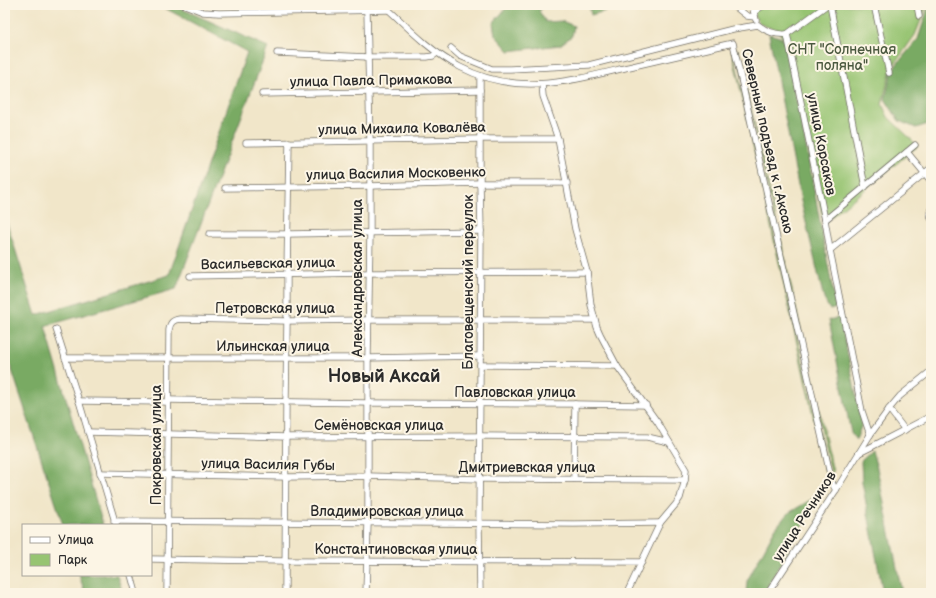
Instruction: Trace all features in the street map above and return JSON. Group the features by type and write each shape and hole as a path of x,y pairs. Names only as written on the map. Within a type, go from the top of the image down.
{"street":[{"path":"185,5 196,10 208,12 235,13 367,11 388,8"},
{"path":"733,5 747,16 755,15 764,5"},
{"path":"752,5 758,26"},
{"path":"451,48 460,56 492,69 590,64 733,29 758,26 776,34 787,34 828,5 864,187"},
{"path":"874,5 889,73"},
{"path":"917,5 919,16"},
{"name":"Северный подъезд к г.Аксаю","path":"388,8 416,36 437,53 461,68 480,76 511,83 542,84 574,80 733,43 830,474 836,490"},
{"name":"Александровская улица","path":"366,593 368,561 368,358 370,273 370,141 367,11"},
{"name":"улица Корсаков","path":"787,34 862,411 870,435"},
{"path":"277,53 368,57 427,57 433,56 437,53"},
{"name":"Благовещенский переулок","path":"480,76 480,593"},
{"path":"542,84 543,96 558,139 575,229 587,272 591,305 600,334 618,366 658,423 686,470 682,491 676,504 660,524 627,593"},
{"name":"улица Павла Примакова","path":"262,94 480,90"},
{"name":"улица Михаила Ковалёва","path":"246,143 480,138 558,139"},
{"path":"285,593 289,142"},
{"path":"825,220 915,145"},
{"path":"907,152 931,181"},
{"path":"830,250 931,168"},
{"name":"улица Василия Московенко","path":"225,188 480,183 567,183"},
{"path":"209,234 481,231"},
{"name":"Васильевская улица","path":"190,276 587,272"},
{"name":"Петровская улица","path":"171,322 180,319 287,321 595,320"},
{"name":"Покровская улица","path":"167,593 169,330 171,322"},
{"path":"56,329 115,523"},
{"name":"Ильинская улица","path":"66,358 368,358 480,356"},
{"path":"480,366 618,366"},
{"name":"улица Речников","path":"768,593 889,408 900,396 931,371"},
{"name":"Павловская улица","path":"79,401 286,401 646,405"},
{"path":"574,479 575,404"},
{"path":"889,408 905,430"},
{"path":"859,453 931,416"},
{"name":"Семёновская улица","path":"88,432 286,437 647,437 669,442"},
{"path":"100,473 168,474"},
{"name":"улица Василия Губы","path":"168,474 286,477 368,476"},
{"name":"Дмитриевская улица","path":"368,476 480,479 685,480"},
{"name":"Владимировская улица","path":"115,523 168,521 660,524"},
{"name":"Константиновская улица","path":"152,559 642,562"},
{"path":"131,576 136,593"}],"green space":[{"path":"159,5 173,5 268,47 176,289 45,326 103,524 63,524 5,349 5,217 36,315 169,275 247,52"},
{"path":"509,5 546,5 539,11 546,22 562,21 574,26 572,36 560,45 509,51 495,35 493,23"},
{"path":"589,5 628,5 591,15"},
{"name":"СНТ \"Солнечная поляна\"","path":"751,5 927,5 915,35 891,69 882,104 888,117 918,146 824,223 789,54 777,29 762,25 754,16"},
{"path":"929,5 931,5 931,123 916,128 899,121 885,99 892,70 918,39"},
{"path":"769,34 780,37 785,44 805,141 836,308 830,310 824,299 801,201"},
{"path":"737,50 833,472 831,473"},
{"path":"733,51 828,474 826,474"},
{"path":"840,317 862,424 856,440 851,433 829,320"},
{"path":"872,451 877,468 902,593 883,593 862,482 861,461"},
{"path":"817,496 764,593 746,593 747,581 775,529 787,514"},
{"path":"79,576 117,576 123,593 85,593"}],"district":[{"name":"Новый Аксай","path":"384,376"}]}
